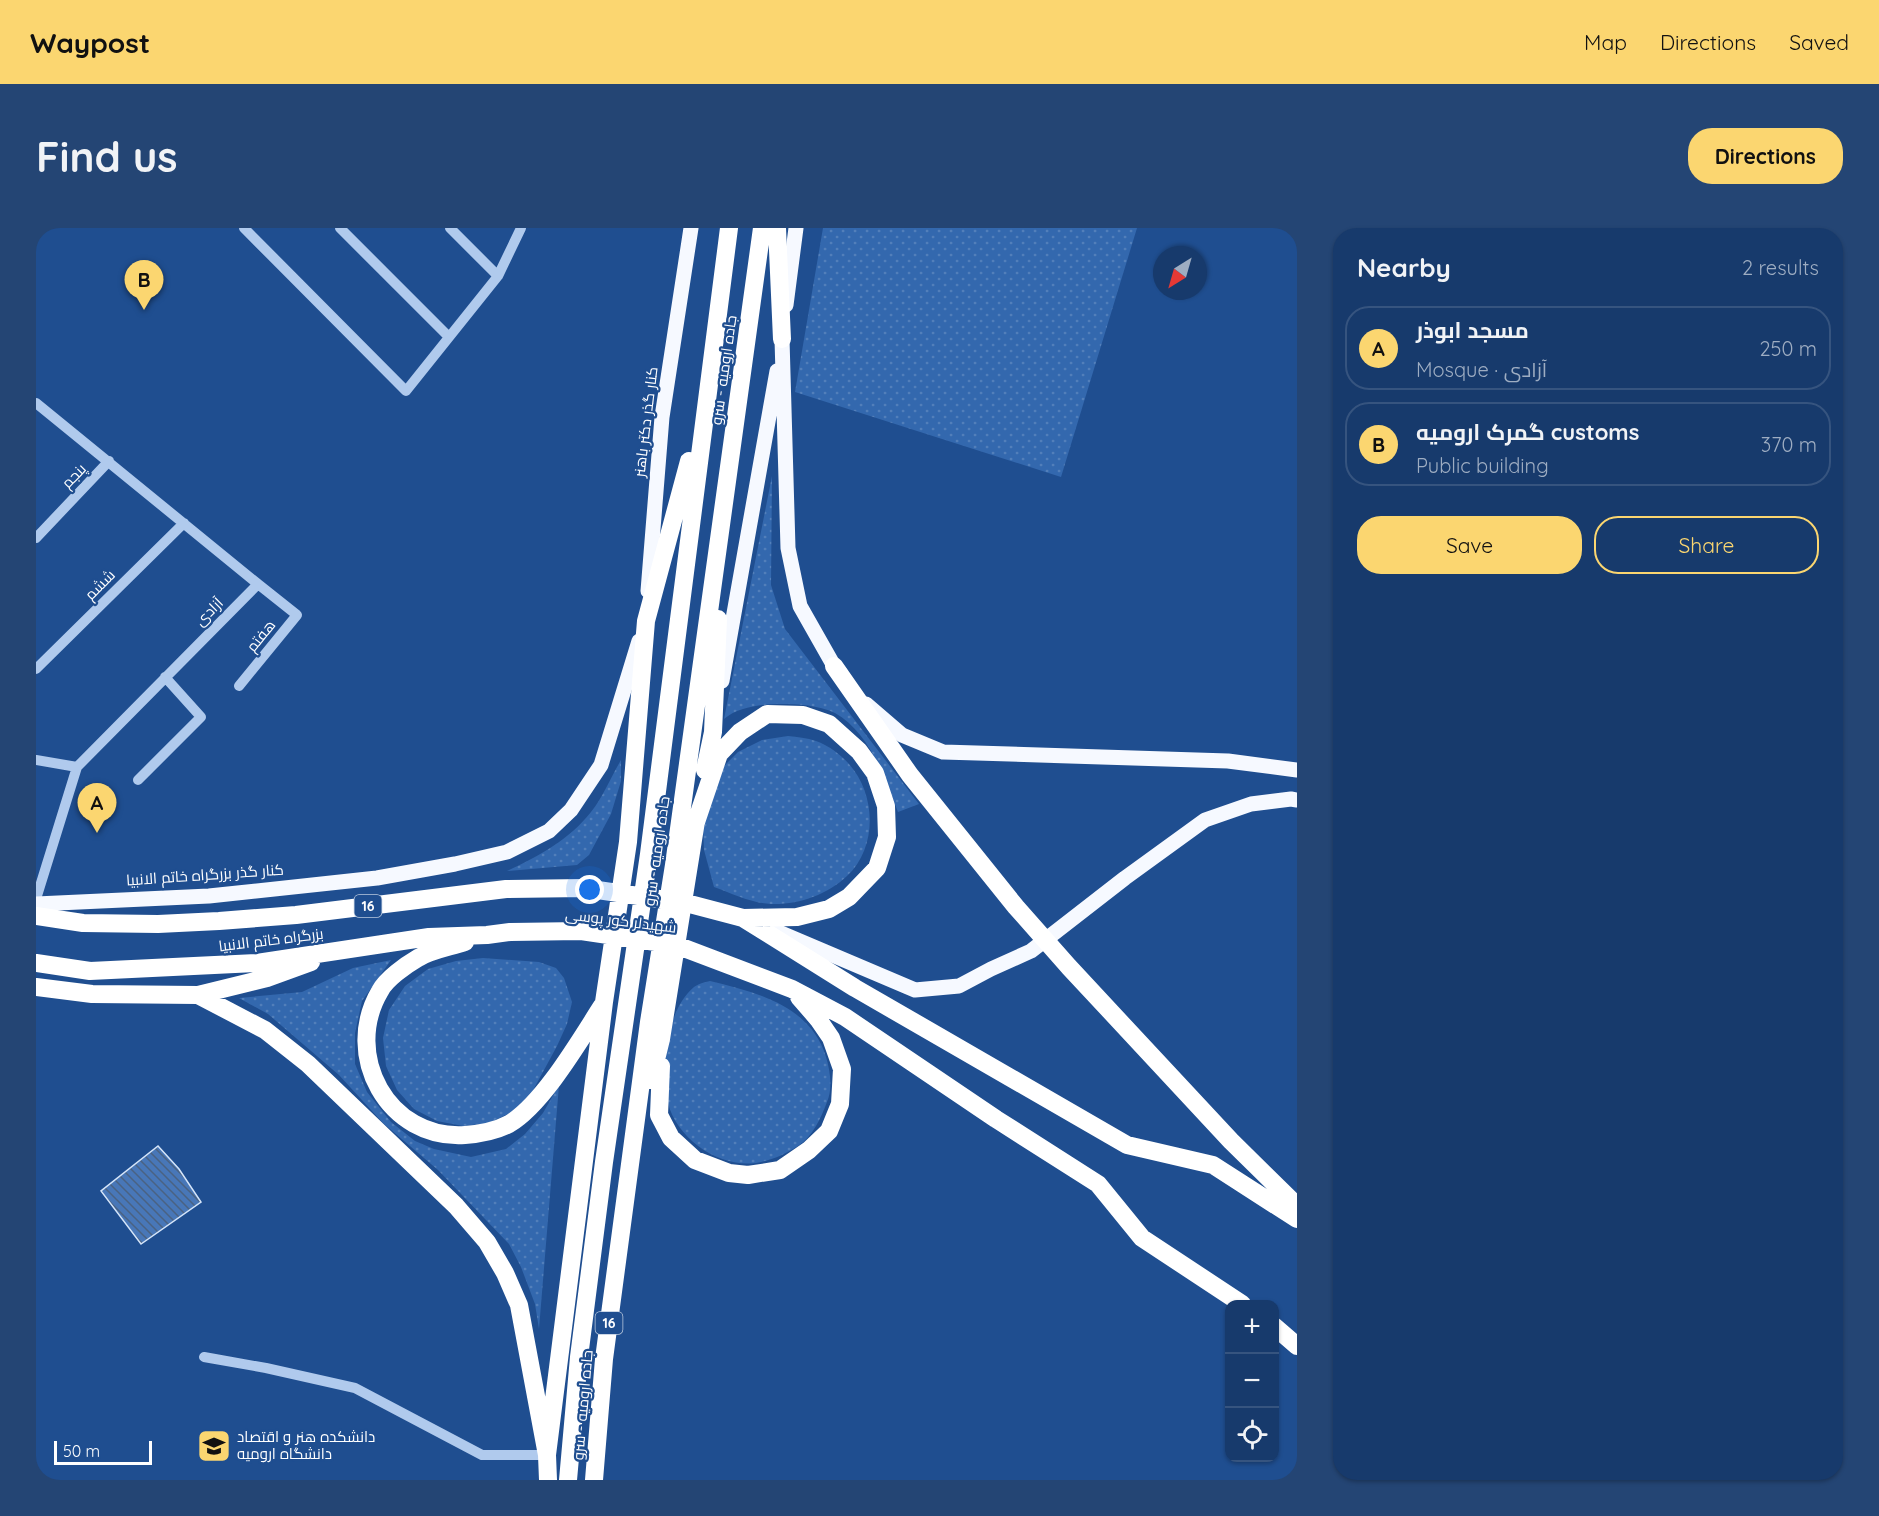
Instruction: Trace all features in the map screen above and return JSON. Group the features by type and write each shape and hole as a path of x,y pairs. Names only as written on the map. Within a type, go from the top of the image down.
{"highway":[{"name":"جاده ارومیه - سرو","path":"568,1480 579,1357 604,1162 649,854 729,228"},
{"name":"جاده ارومیه - سرو","path":"594,1480 604,1359 649,1022 674,866 762,228"},
{"path":"777,228 782,339"},
{"path":"547,1455 604,1002 628,842 646,621 707,393"},
{"path":"630,1167 661,1038 695,825 713,732 724,497"},
{"path":"834,666 910,775 1016,907 1231,1141 1297,1206"},
{"path":"695,825 719,754 740,732 767,714 803,715 830,724 860,751 875,773 886,806 887,837 877,868 866,881 849,897 829,909 797,917 744,918"},
{"name":"شهیدلر کور پوسی","path":"506,890 584,888 686,903 744,918"},
{"name":"بزرگراه خاتم الانبیا","path":"36,916 82,923 158,924 219,921 296,915 506,890"},
{"path":"744,918 855,988 1127,1145 1213,1165 1297,1219"},
{"name":"شهیدلر کور پوسی","path":"510,932 581,931 676,945 792,988 845,1017 996,1119 1098,1184 1142,1238 1235,1300"},
{"name":"بزرگراه خاتم الانبیا","path":"36,963 90,971 191,968 256,963 429,937 510,932"},
{"path":"488,935 419,957 399,971 380,989 368,1019 366,1048 371,1072 384,1099 417,1126 448,1136 481,1134 509,1124 534,1103 567,1060 604,1002"},
{"path":"36,987 92,994 198,995 267,978 354,947"},
{"path":"661,1038 659,1115 671,1138 695,1160 729,1173 748,1175 780,1170 810,1150 829,1131 840,1104 842,1069 831,1038 792,988"},
{"path":"198,995 265,1030 308,1064 456,1206 487,1242 505,1273 519,1305 547,1455 548,1480"},
{"path":"1279,1330 1297,1346"}],"main road":[{"name":"کنار گذر دکتر باهنر","path":"377,878 507,852 549,831 571,810 601,765 646,621 662,417 691,228"},
{"path":"713,732 782,339 796,228"},
{"path":"782,339 788,548 800,606 834,666 870,709 902,735 944,752 1228,761 1297,770"},
{"path":"744,918 915,990 959,986 1031,951 1205,820 1251,804 1297,800"},
{"name":"کنار گذر بزرگراه خاتم الانبیا","path":"36,904 209,896 377,878"}],"street":[{"path":"244,228 405,391 498,276 521,228"},
{"path":"340,228 449,337"},
{"path":"450,228 498,276"},
{"path":"36,403 258,584"},
{"name":"پنجم","path":"36,538 109,461"},
{"name":"ششم","path":"36,669 184,523"},
{"name":"آزادی","path":"36,898 76,767 258,584"},
{"name":"هفتم","path":"239,686 297,615 258,584"},
{"path":"138,780 201,717 165,677"},
{"path":"36,760 76,767"},
{"path":"36,993 56,990"},
{"path":"204,1357 355,1388 482,1455 547,1455"}],"shaded area":[{"path":"823,228 1137,228 1061,477 795,392"},
{"path":"772,476 771,585 785,629 919,804 898,812 867,744 858,732 835,713 822,708 774,704 743,709 724,719"},
{"path":"788,736 820,743 834,750 849,764 858,776 868,805 870,820 868,836 857,864 847,876 830,889 812,898 791,903 756,902 714,887 704,850 703,827 719,771 738,752 762,740"},
{"path":"621,760 621,781 611,814 589,855 577,865 507,871 553,846 573,831 591,812"},
{"path":"483,958 539,962 556,968 564,978 572,1002 567,1024 531,1094 512,1112 489,1123 463,1126 437,1121 414,1109 397,1090 386,1066 383,1038 389,1010 405,986 428,969 456,961"},
{"path":"391,960 362,1001 355,1033 355,1064 367,1092 391,1122 415,1141 434,1149 471,1157 506,1149 525,1134 543,1113 559,1085 539,1329 535,1304 521,1267 509,1244 438,1170 383,1123 339,1075 268,1014 239,998 302,992 353,968"},
{"path":"710,981 763,996 795,1013 819,1040 826,1057 830,1073 830,1091 819,1120 803,1142 773,1159 742,1163 714,1156 690,1139 680,1128 668,1103 665,1058 671,1025 685,997 696,986"}],"building":[{"path":"158,1146 179,1169 201,1202 141,1244 101,1191"}],"place":[{"name":"گمرک ارومیه customs","path":"144,310"},
{"name":"مسجد ابوذر","path":"97,833"},
{"name":"دانشکده هنر و اقتصاد دانشگاه ارومیه","path":"214,1446"}]}
